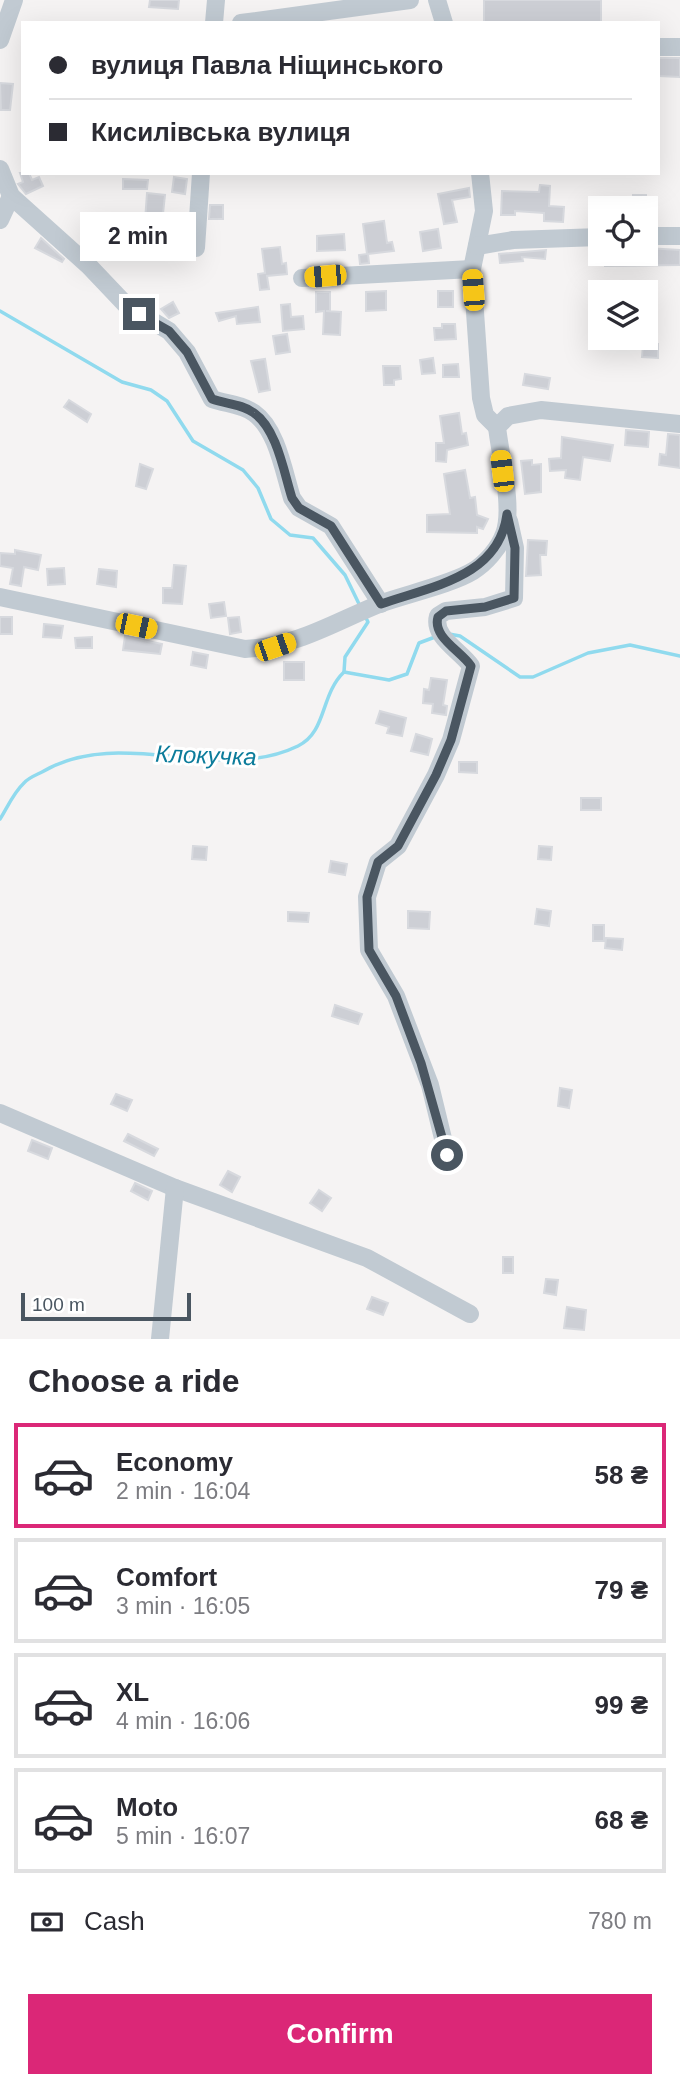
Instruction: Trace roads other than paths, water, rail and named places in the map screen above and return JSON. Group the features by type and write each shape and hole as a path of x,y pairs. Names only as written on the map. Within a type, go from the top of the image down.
{"street":[{"path":"0,40 14,0"},
{"path":"214,21 216,0"},
{"path":"256,21 410,0"},
{"path":"437,0 443,21"},
{"path":"660,47 680,47"},
{"path":"0,169 11,196 89,265 126,304 169,331 187,352 212,399 235,404 256,413 267,428 292,498 299,508 331,526 377,605"},
{"path":"196,248 201,175"},
{"path":"447,1155 430,1085 396,996 369,950 367,897 378,862 398,846 436,775 451,740 469,679 471,666 440,633 438,617 446,611 485,607 514,598 515,548 507,514 497,428 485,415 481,398 472,269 484,211 480,175"},
{"path":"0,220 11,196"},
{"path":"658,236 680,236"},
{"path":"477,246 513,240 588,237"},
{"path":"302,278 472,269"},
{"path":"497,428 508,416 541,410 680,424"},
{"path":"0,597 245,649 275,647 377,605 472,572 496,550 505,533 507,514"},
{"path":"0,1113 174,1188 367,1258 470,1314"},
{"path":"160,1339 174,1188"}],"waterway":[{"path":"0,311 122,382 151,390 167,401 193,441 243,470 258,488 271,519 290,535 313,538 345,575 360,606"},
{"path":"344,672 345,657 368,622 365,616"},
{"name":"Клокучка","path":"449,634 460,636 520,677 533,677 588,653 630,645 680,656"},
{"name":"Клокучка","path":"0,819 26,781 72,759 137,753 235,760 267,756 298,746 314,732 331,691 344,672 389,680 407,674 419,643 435,637"}]}
